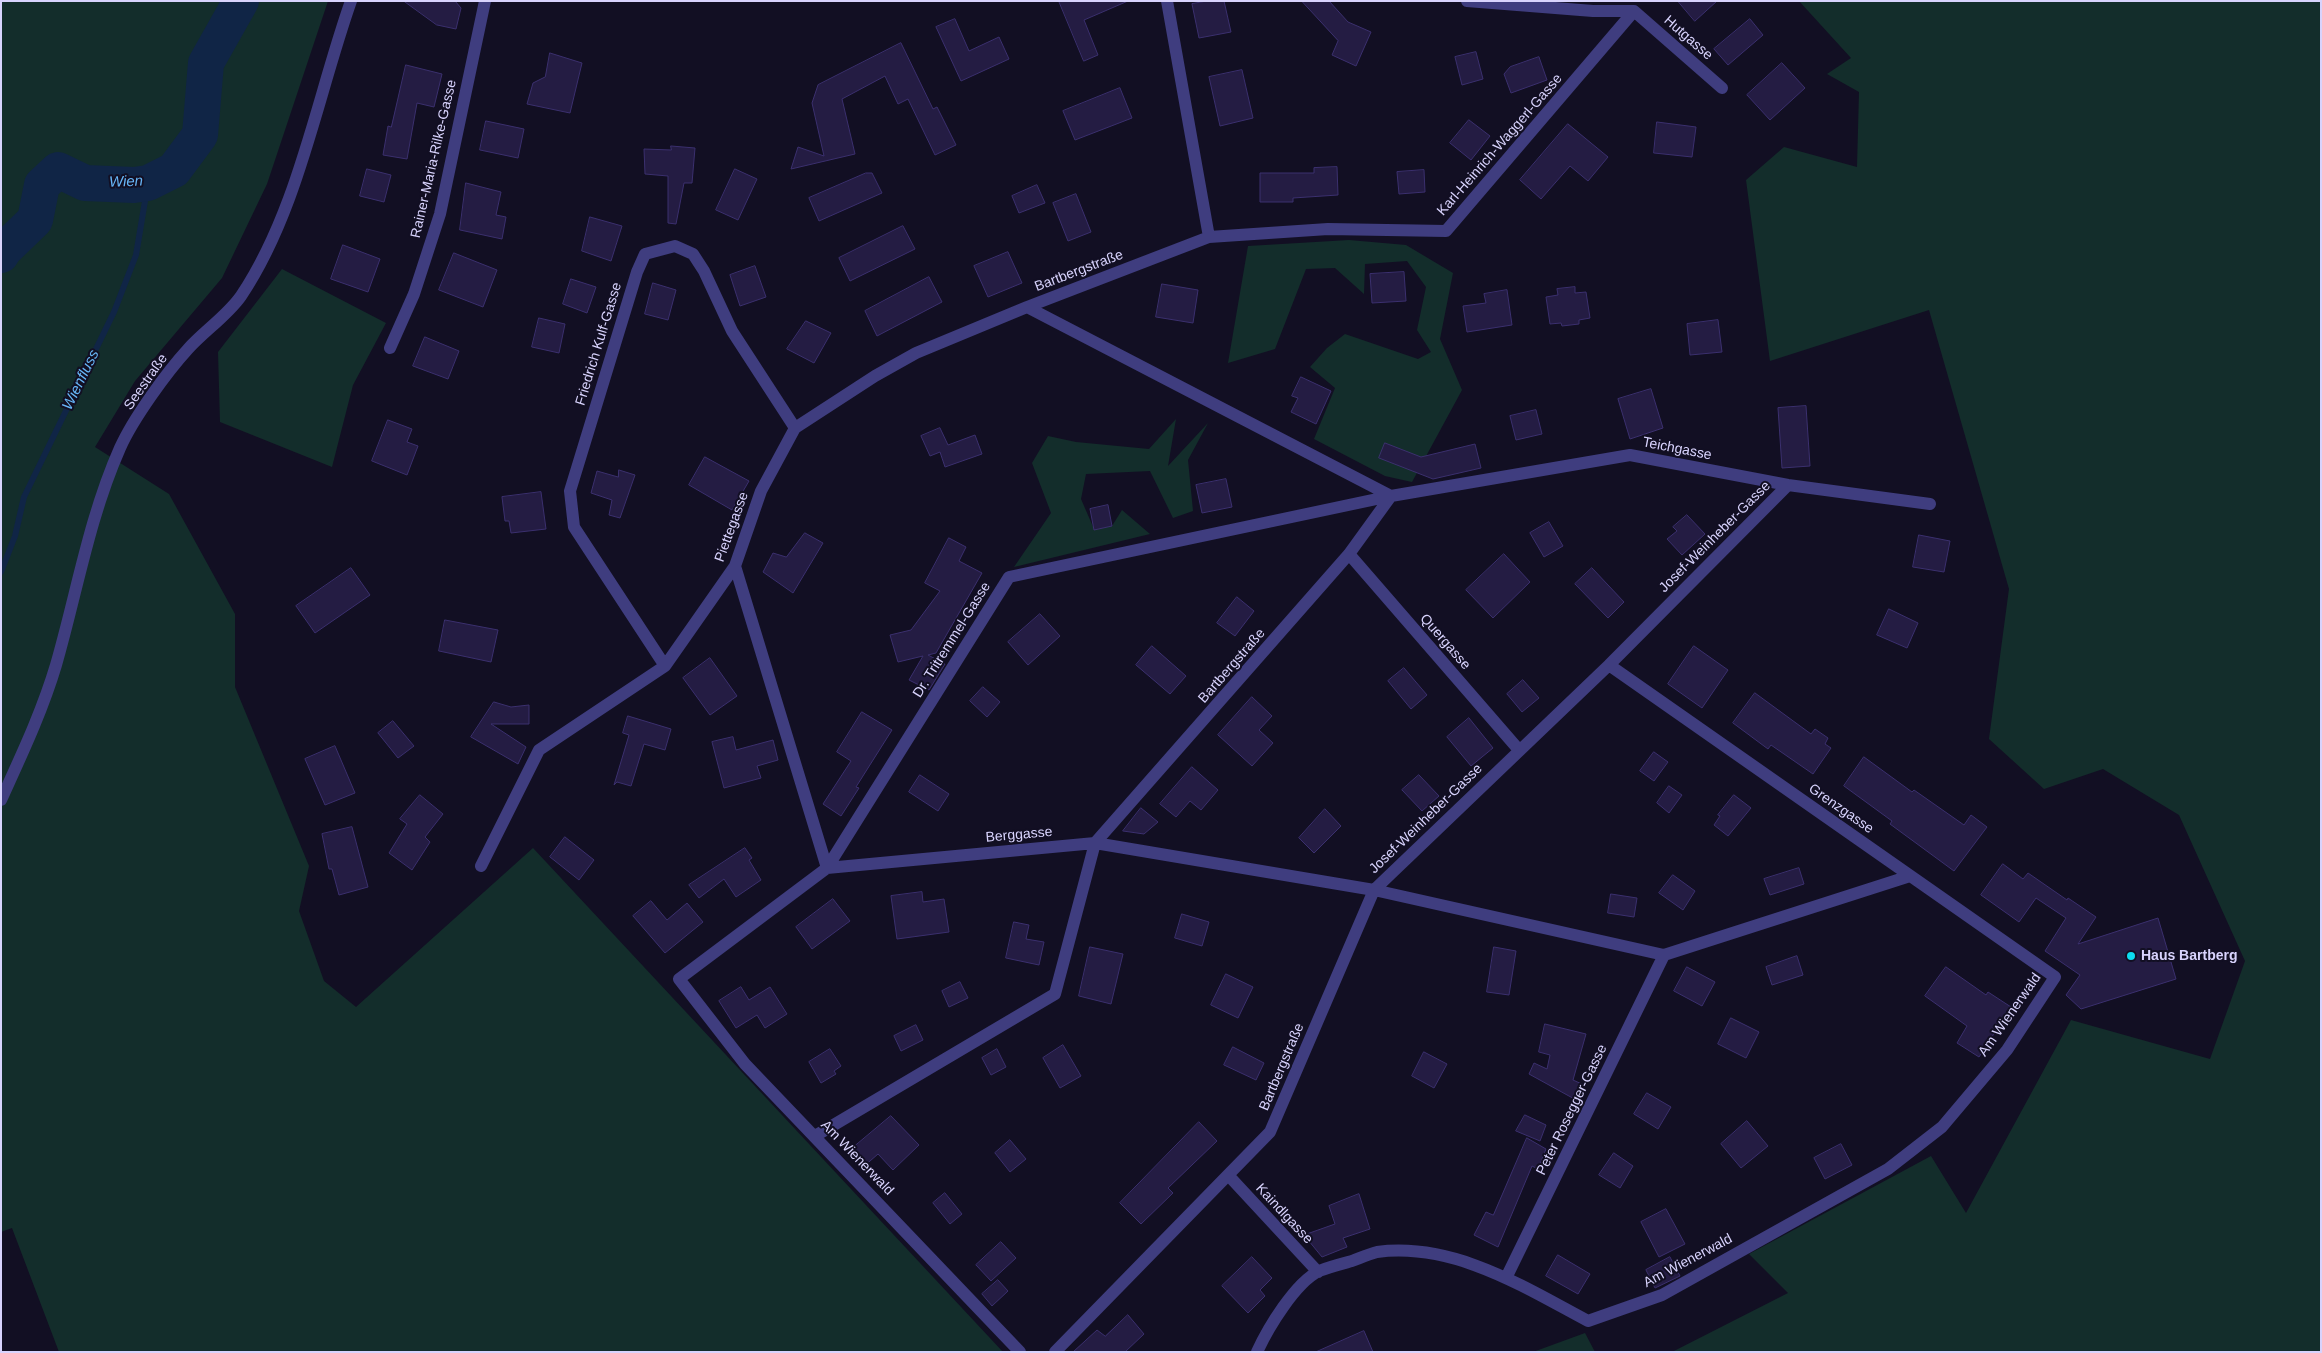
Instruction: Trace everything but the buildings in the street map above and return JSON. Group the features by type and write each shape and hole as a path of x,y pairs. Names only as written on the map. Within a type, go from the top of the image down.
{"street":[{"name":"Seestraße","path":"1,800 40,716 56,664 100,497 121,445 153,394 187,350 240,297 268,247 288,200 351,1"},
{"name":"Rainer-Maria-Rilke-Gasse","path":"390,348 414,294 440,214 485,1"},
{"path":"1167,1 1209,237"},
{"path":"1467,1 1593,11 1634,6"},
{"name":"Karl-Heinrich-Waggerl-Gasse","path":"1209,237 1328,229 1446,232 1634,6"},
{"name":"Hutgasse","path":"1634,6 1722,88"},
{"name":"Bartbergstraße","path":"1027,307 1209,237"},
{"name":"Friedrich Kulf-Gasse","path":"665,666 574,527 570,490 637,272 645,254 675,246 693,254 704,272 732,331 795,428"},
{"name":"Bartbergstraße","path":"1027,307 1391,496 1349,554 1095,843"},
{"name":"Piettegasse","path":"481,866 540,750 665,666 735,566 761,491 795,428 875,376 916,353 1027,307"},
{"name":"Teichgasse","path":"1391,496 1630,455 1788,485 1930,504"},
{"name":"Josef-Weinheber-Gasse","path":"1374,890 1609,665 1788,485"},
{"name":"Dr. Tritremmel-Gasse","path":"679,979 827,868 1009,578 1391,496"},
{"name":"Quergasse","path":"1349,554 1519,750"},
{"path":"735,566 827,868"},
{"name":"Grenzgasse","path":"1609,665 2055,977"},
{"path":"815,1136 1055,994 1095,843 1374,890"},
{"name":"Berggasse","path":"827,868 1095,843"},
{"path":"1664,955 1910,876"},
{"name":"Bartbergstraße","path":"1054,1352 1229,1176 1270,1132 1374,890"},
{"name":"Josef-Weinheber-Gasse","path":"1374,890 1664,955"},
{"name":"Peter Rosegger-Gasse","path":"1506,1278 1664,955"},
{"name":"Am Wienerwald","path":"1257,1352 1269,1325 1297,1290 1318,1272 1377,1252 1434,1254 1506,1278 1588,1321 1662,1295 1888,1169 1942,1127 2007,1050 2055,977"},
{"name":"Am Wienerwald","path":"679,979 745,1064 1020,1352"},
{"name":"Kaindlgasse","path":"1229,1176 1318,1272"}],"green space":[{"path":"1,1 328,1 267,184 222,278 135,381 95,447 169,494 235,614 235,687 309,866 299,911 324,981 356,1007 533,848 1003,1352 59,1352 12,1228 1,1232"},
{"path":"1799,1 2321,1 2321,1352 1672,1352 1788,1293 1749,1254 1931,1156 1966,1213 2071,1020 2210,1059 2245,961 2179,815 2103,769 2044,789 1989,739 2009,589 1929,310 1770,361 1746,180 1784,147 1857,167 1859,92 1827,74 1851,58"},
{"path":"1349,240 1406,245 1453,273 1440,339 1462,390 1412,482 1385,476 1314,439 1335,388 1310,367 1327,348 1345,334 1418,359 1431,352 1417,330 1426,287 1407,261 1365,264 1364,294 1335,268 1306,269 1275,349 1228,363 1248,246"},
{"path":"282,269 386,323 353,385 332,467 220,422 218,352"},
{"path":"1176,419 1168,466 1208,423 1188,460 1193,511 1173,518 1150,471 1086,474 1081,499 1094,529 1112,526 1122,510 1150,534 1014,567 1051,513 1032,463 1048,436 1076,442 1149,449"},
{"path":"1585,1333 1595,1352 1533,1352"}],"waterway":[{"name":"Wien","path":"1,255 35,220 42,185 58,170 85,183 134,185 148,183 174,170 200,135 206,63 241,1"},
{"name":"Wienfluss","path":"1,572 15,536 24,497 114,312 136,255 148,183"}],"place":[{"name":"Haus Bartberg","path":"2131,956"}]}
